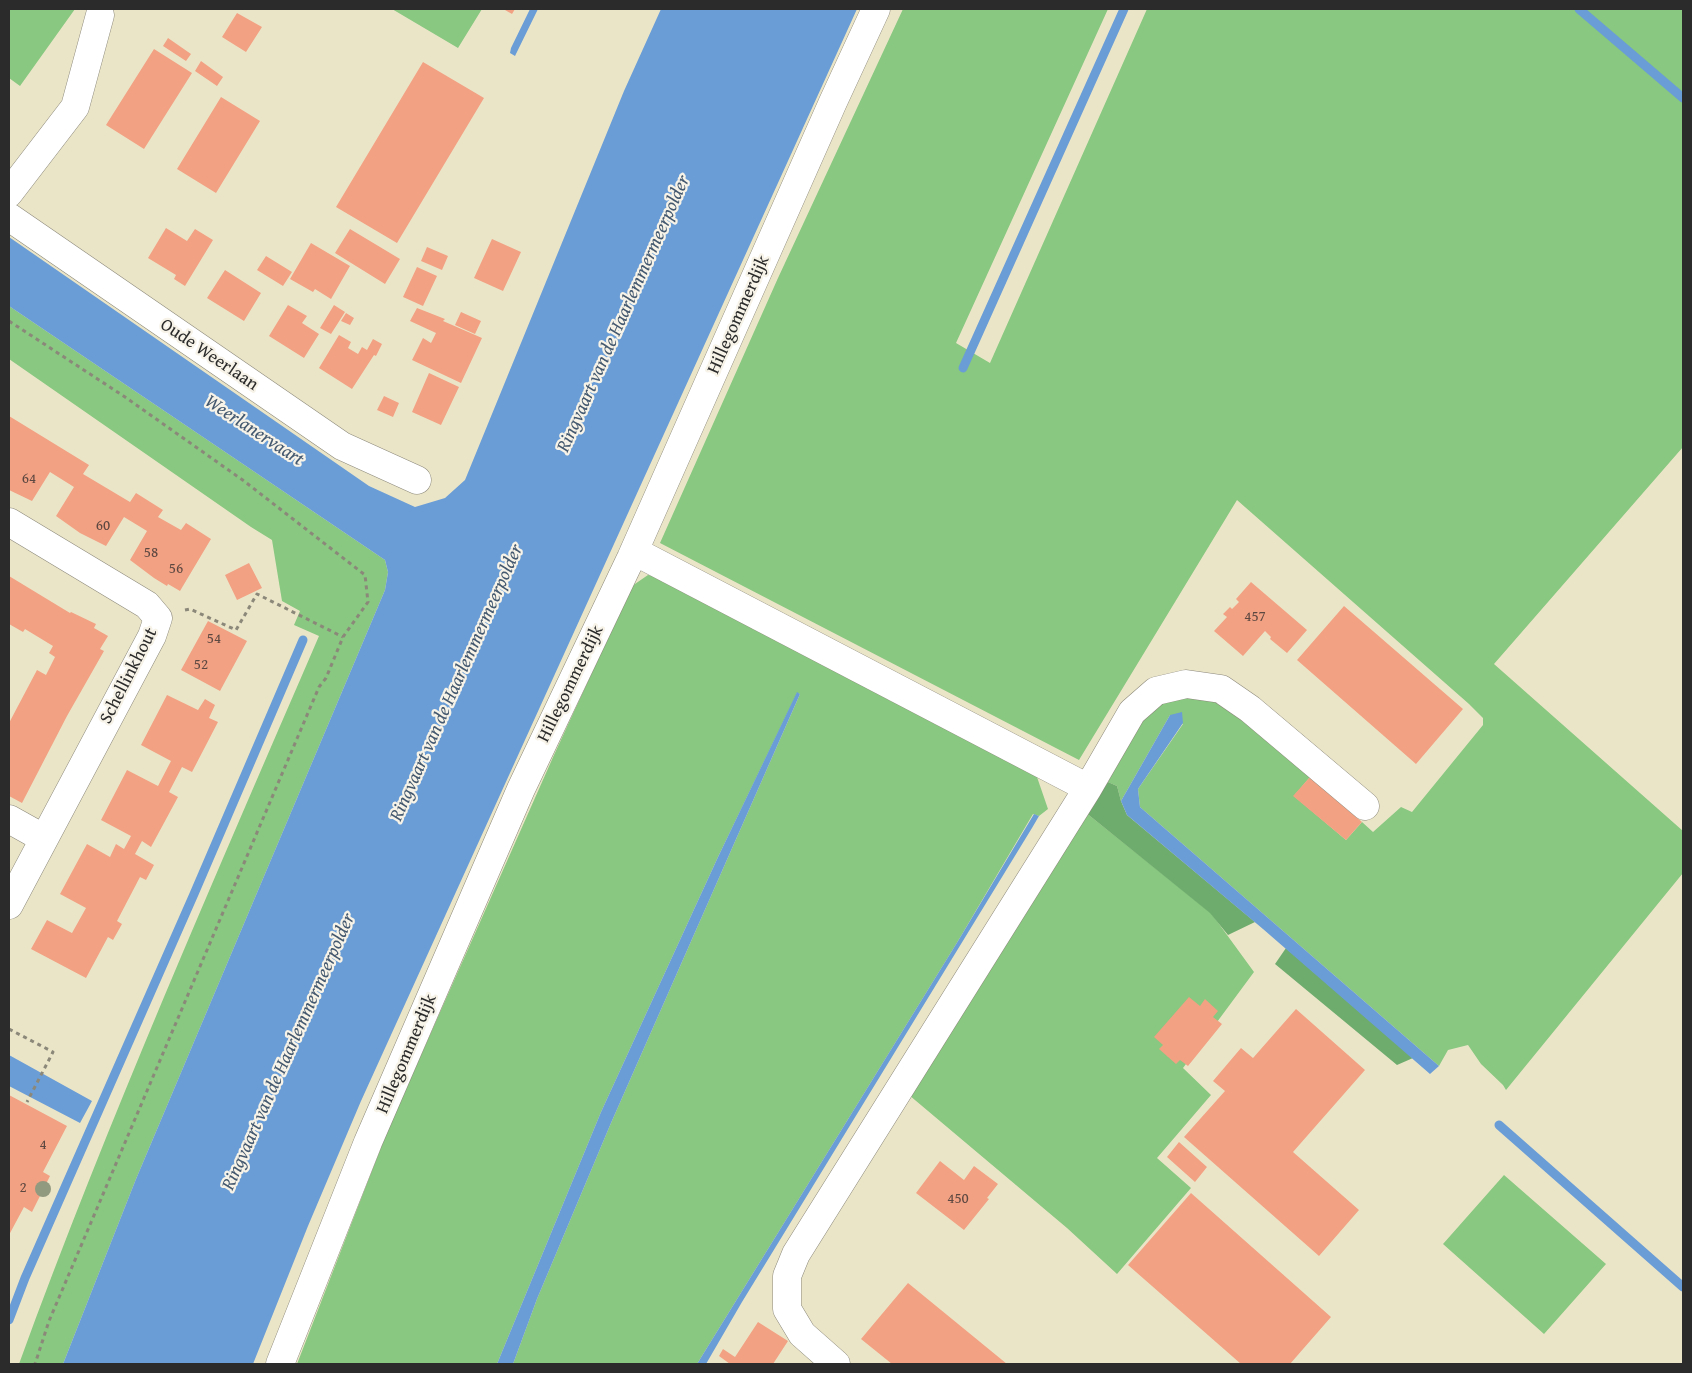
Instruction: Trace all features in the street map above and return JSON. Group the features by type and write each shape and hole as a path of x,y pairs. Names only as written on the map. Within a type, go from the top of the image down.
{"street":[{"name":"Hillegommerdijk","path":"280,1364 368,1142 520,789 634,551 829,110 876,9"},
{"path":"9,193 75,107 100,14"},
{"name":"Oude Weerlaan","path":"9,217 342,446 417,480"},
{"name":"Schellinkhout","path":"9,522 147,605 158,618 152,636 9,905"},
{"path":"634,551 1088,788"},
{"path":"836,1364 802,1334 788,1309 787,1276 796,1254 1088,788 1132,712 1156,691 1186,684 1221,689 1250,709 1364,806"},
{"path":"9,819 44,838"}],"path":[{"path":"9,321 125,397 244,481 365,575 368,602 343,637 326,678 319,687 49,1320 34,1364"},
{"path":"158,618 190,609 236,630 257,594 343,637"},
{"path":"9,1029 53,1052 27,1102"}],"green space":[{"path":"9,9 75,9 20,86 9,78"},
{"path":"392,9 482,9 458,48"},
{"path":"903,9 1108,9 956,343 990,363 1147,9 1683,9 1683,447 1494,664 1683,831 1683,873 1506,1090 1481,1064 1468,1045 1448,1050 1439,1066 1140,807 1138,789 1183,724 1170,715 1121,801 1117,786 1108,782 1138,720 1169,699 1202,697 1232,703 1310,777 1294,796 1346,840 1362,822 1373,832 1401,807 1412,812 1483,725 1483,718 1469,704 1237,500 1079,760 660,543 778,278"},
{"path":"9,306 385,560 388,572 385,590 136,1179 63,1364 19,1364 53,1272 126,1089 319,636 294,625 300,611 282,601 272,540 9,359"},
{"path":"648,575 661,577 812,653 1037,777 1048,809 1039,816 1033,814 958,941 697,1364 513,1364 537,1299 611,1123 800,694 797,693 718,857 601,1112 497,1364 297,1364 387,1132 554,755 632,586"},
{"path":"1108,782 1117,786 1127,815 1255,922 1228,935 1210,913 1085,812"},
{"path":"1085,812 1211,913 1254,972 1183,1068 1211,1095 1157,1158 1191,1188 1117,1274 1067,1228 909,1095"},
{"path":"1286,948 1413,1058 1397,1065 1275,964"},
{"path":"1504,1175 1606,1264 1544,1334 1443,1244"}],"water":[{"path":"530,9 538,9 515,56 510,53 511,48"},
{"path":"661,9 857,9 361,1101 308,1226 253,1364 63,1364 136,1179 385,590 388,572 385,560 9,306 9,237 369,486 415,507 445,498 465,480 624,91"},
{"path":"797,692 800,694 611,1123 537,1299 513,1364 497,1364 601,1112 718,857"},
{"path":"1182,712 1183,723 1138,789 1140,807 1439,1066 1430,1074 1263,929 1127,815 1121,801 1170,715"},
{"path":"1034,814 1039,816 1032,828 706,1364 697,1364 958,941"},
{"path":"9,1055 92,1101 80,1123 9,1086"}],"building":[{"path":"505,9 515,9 512,14"},
{"path":"237,13 262,27 246,52 222,37"},
{"path":"168,38 191,54 186,61 163,46"},
{"path":"154,49 192,73 144,149 106,125"},
{"path":"201,61 223,77 217,86 195,71"},
{"path":"423,62 484,98 397,243 336,207"},
{"path":"221,97 260,121 216,193 177,169"},
{"path":"166,228 187,241 195,229 213,240 185,286 174,279 176,275 148,258"},
{"path":"350,229 400,259 385,284 335,253"},
{"path":"492,239 521,252 503,291 474,278"},
{"path":"311,243 350,266 331,299 315,289 313,292 290,279"},
{"path":"427,247 448,256 442,270 421,261"},
{"path":"266,256 292,272 283,286 257,270"},
{"path":"417,267 437,276 423,306 403,297"},
{"path":"225,270 261,293 244,321 207,298"},
{"path":"288,305 307,316 302,323 319,334 304,358 269,336"},
{"path":"334,305 345,312 331,334 320,328"},
{"path":"417,308 445,319 443,321 482,338 461,383 412,360 423,338 431,343 436,333 410,321"},
{"path":"461,312 481,321 475,334 455,325"},
{"path":"346,313 354,318 350,325 341,321"},
{"path":"339,335 351,342 348,348 358,354 362,347 367,350 373,339 382,344 376,356 374,355 352,389 319,368"},
{"path":"429,373 459,387 441,425 412,412"},
{"path":"384,396 399,403 393,417 377,410"},
{"path":"9,416 89,465 83,474 130,502 136,493 163,510 158,517 181,530 186,523 211,539 180,591 154,578 130,560 147,531 124,517 106,546 80,533 56,516 74,487 50,472 32,501 9,490"},
{"path":"249,563 262,588 237,600 225,575"},
{"path":"9,576 70,613 96,624 94,628 108,636 100,649 104,651 67,716 22,803 9,796 9,723 37,670 46,675 55,657 49,653 53,646 25,629 23,632 9,624"},
{"path":"1251,582 1307,630 1287,653 1270,639 1271,637 1265,631 1243,656 1214,631 1227,617 1223,614 1239,602 1236,599"},
{"path":"1344,606 1463,709 1416,764 1297,660"},
{"path":"208,621 247,641 220,691 181,670"},
{"path":"167,695 198,710 205,699 215,705 209,718 218,722 192,772 182,767 169,792 178,797 151,847 142,841 135,854 154,865 146,880 140,877 117,921 122,924 113,940 108,937 86,978 31,949 47,920 72,933 86,908 60,894 87,844 110,857 116,844 124,849 131,836 101,820 127,770 158,786 171,761 141,745"},
{"path":"1310,777 1362,822 1346,840 1293,796"},
{"path":"1189,997 1200,1006 1205,999 1218,1011 1213,1017 1222,1024 1188,1066 1180,1060 1176,1064 1159,1049 1163,1045 1154,1037"},
{"path":"1296,1009 1365,1070 1293,1152 1359,1210 1319,1256 1184,1137 1225,1091 1213,1081 1241,1048 1253,1058"},
{"path":"9,1095 67,1126 43,1172 50,1176 32,1212 24,1207 9,1235"},
{"path":"1179,1142 1207,1167 1195,1182 1167,1157"},
{"path":"940,1161 964,1180 974,1166 998,1184 987,1198 989,1199 964,1230 916,1193"},
{"path":"1191,1193 1331,1317 1290,1364 1241,1364 1128,1265"},
{"path":"908,1283 1007,1364 892,1364 861,1339"},
{"path":"758,1322 788,1341 773,1364 730,1364 719,1356 723,1349 735,1357"}],"waterway":[{"path":"963,368 1124,9"},
{"path":"1579,9 1683,98"},
{"path":"9,1320 25,1278 194,894 303,640"},
{"path":"1499,1125 1683,1287"}],"water label":[{"name":"Ringvaart van de Haarlemmermeerpolder","path":"624,314"},
{"name":"Weerlanervaart","path":"254,431"},
{"name":"Ringvaart van de Haarlemmermeerpolder","path":"457,683"},
{"name":"Ringvaart van de Haarlemmermeerpolder","path":"289,1052"}]}
